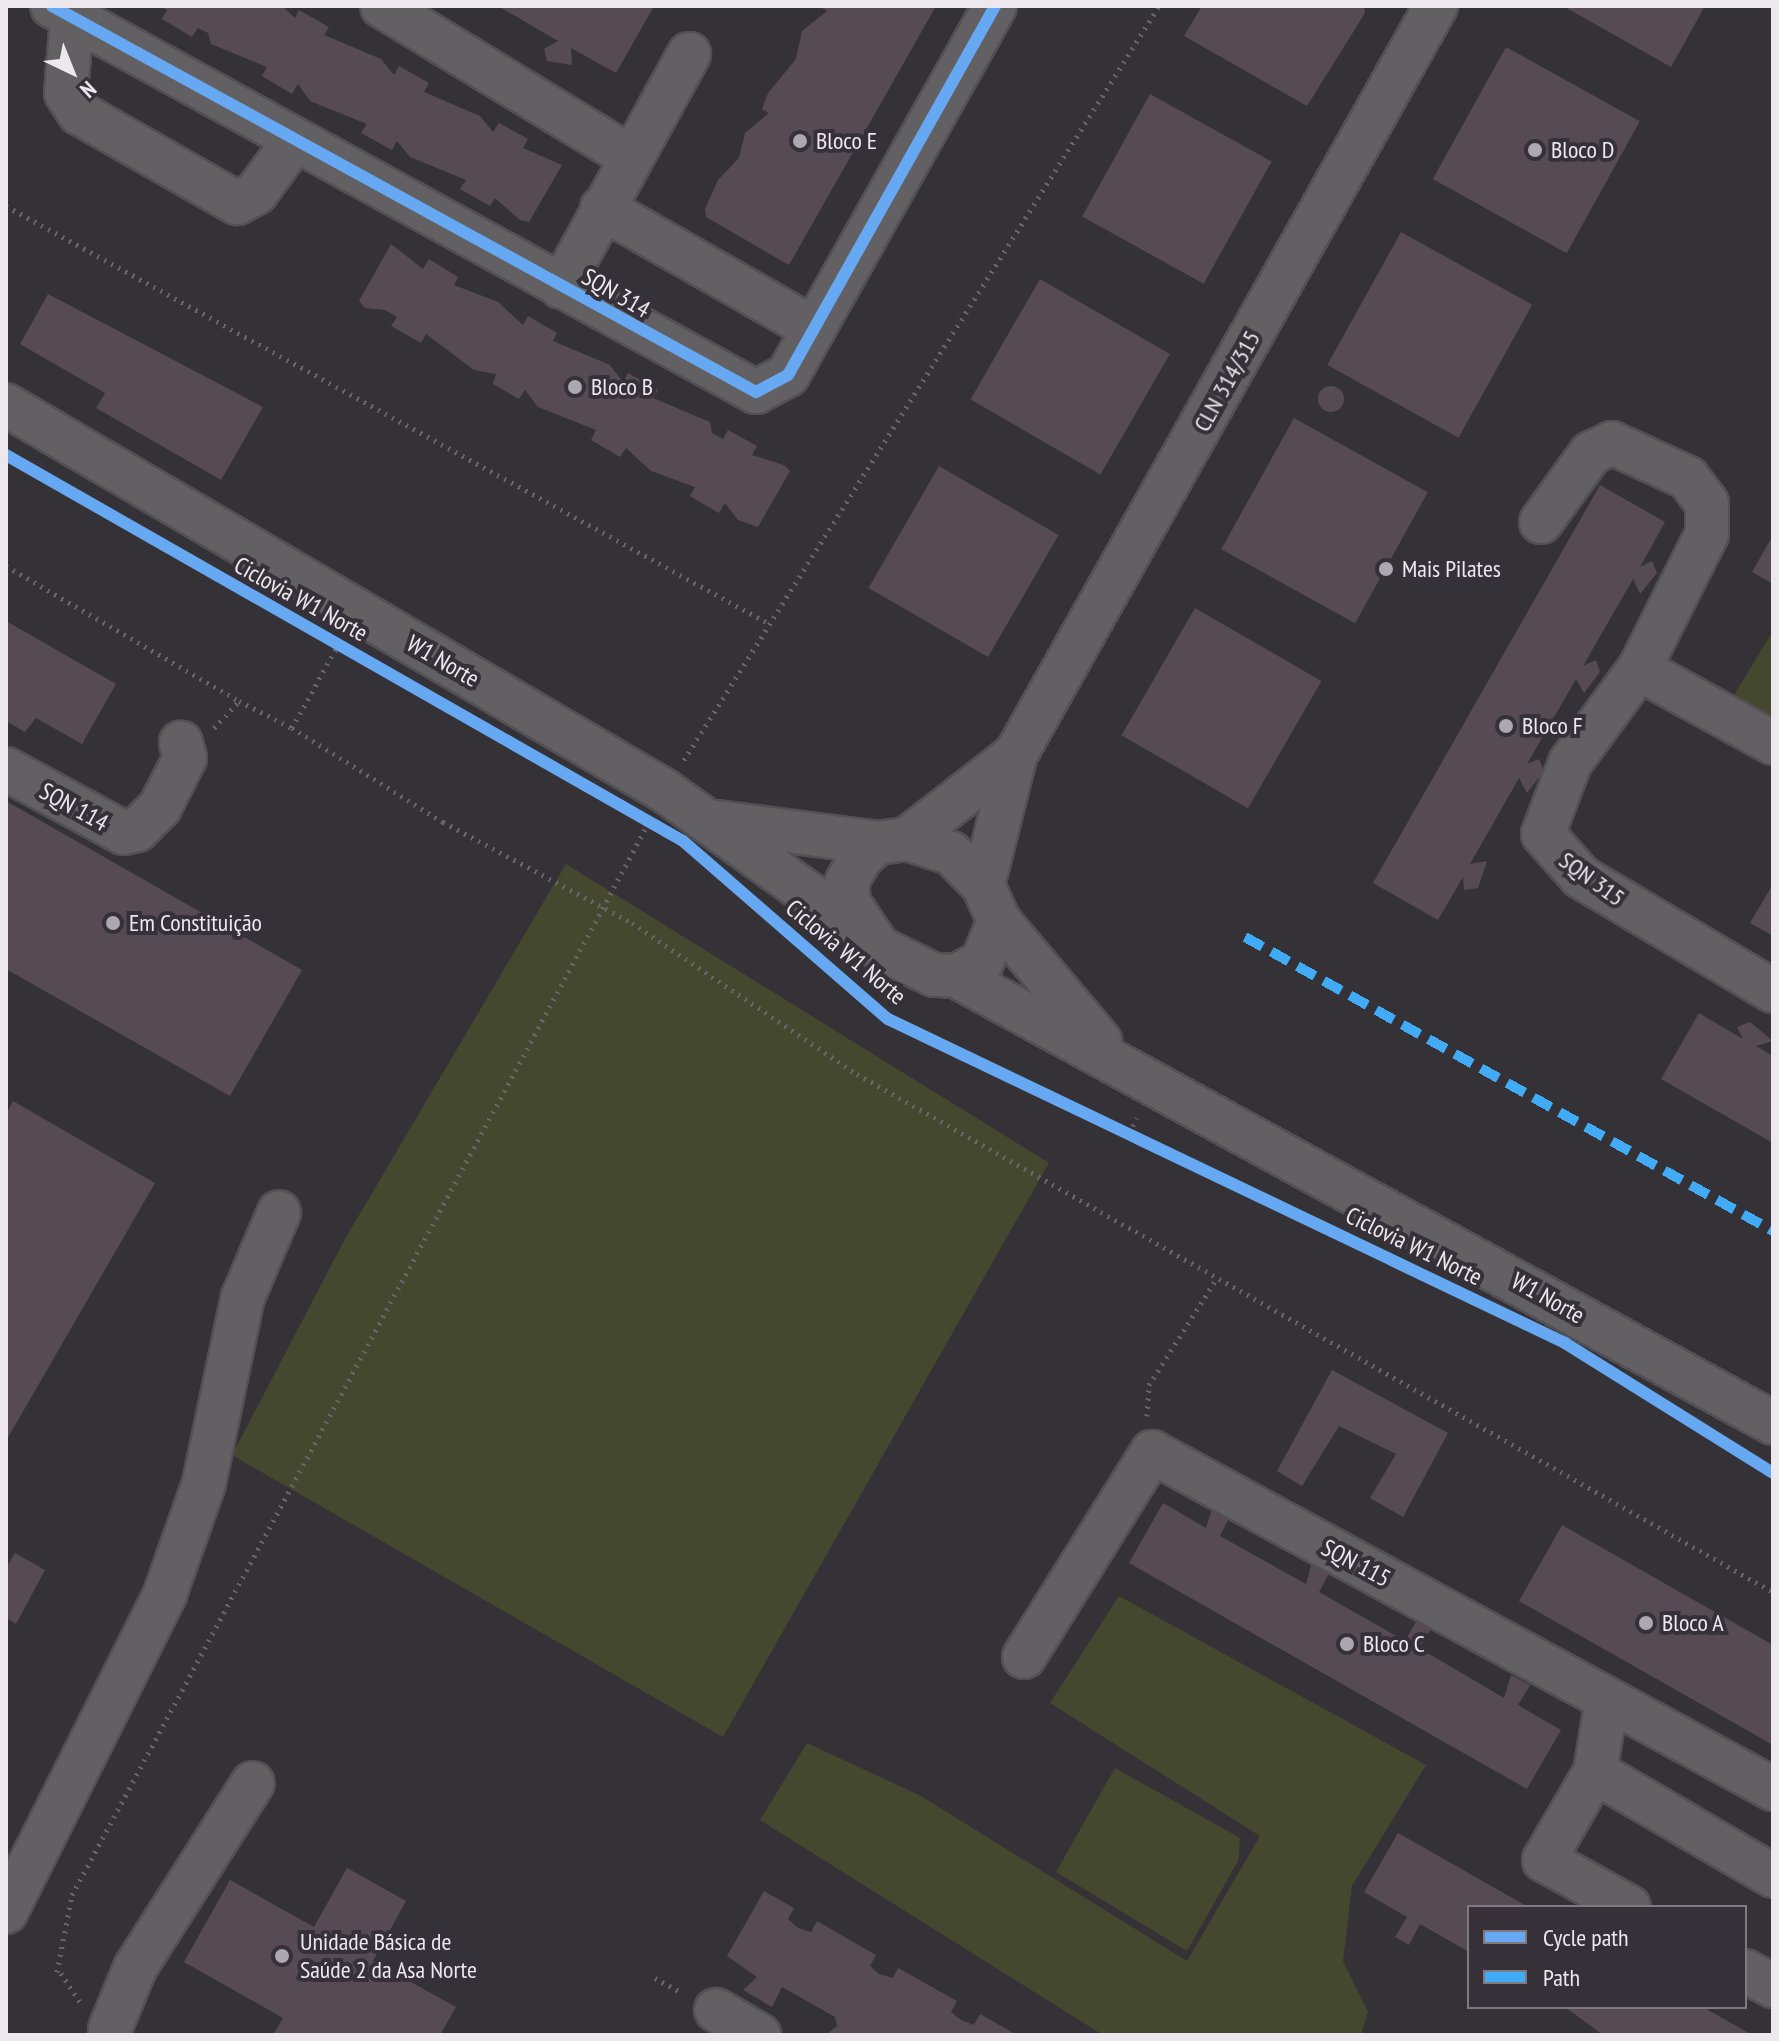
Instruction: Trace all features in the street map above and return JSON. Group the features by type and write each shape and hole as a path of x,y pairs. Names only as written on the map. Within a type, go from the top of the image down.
{"street":[{"path":"382,6 629,156"},
{"name":"SQN 314","path":"62,12 292,144 756,392 788,375 995,6"},
{"name":"CLN 314/315","path":"991,903 1016,754 1436,6"},
{"path":"62,12 66,93 79,113 237,203 256,193 292,144"},
{"name":"SQN 314","path":"561,287 629,156 689,54"},
{"path":"602,208 814,329"},
{"name":"W1 Norte","path":"6,405 340,630 653,814 893,841"},
{"name":"SQN 315","path":"1541,522 1591,453 1612,443 1688,478 1707,503 1707,534 1639,669 1559,784 1546,818 1547,845 1581,877 1773,991"},
{"path":"1639,669 1773,743"},
{"name":"SQN 114","path":"6,769 124,833 150,820 183,750"},
{"name":"CLN 314/315","path":"893,841 1016,754"},
{"name":"W1 Norte","path":"714,822 862,932"},
{"path":"893,841 951,853 991,903 982,962 956,976 896,959 862,932 847,881 893,841"},
{"name":"W1 Norte","path":"991,903 1113,1057"},
{"name":"W1 Norte","path":"956,976 1113,1057 1773,1423"},
{"path":"6,1912 165,1594 204,1483 243,1297 279,1212"},
{"path":"1024,1657 1152,1452"},
{"name":"SQN 115","path":"1152,1452 1773,1789"},
{"path":"1607,1699 1595,1772 1544,1860 1625,1905"},
{"path":"1595,1772 1773,1876"},
{"path":"97,2019 135,1968 253,1783"},
{"path":"1747,1972 1773,1986"},
{"path":"716,2010 759,2035"}],"path":[{"path":"97,2019 59,1972 72,1895 653,814 766,622 1159,6"},
{"path":"6,206 766,622"},
{"path":"6,566 239,701 292,728 443,822 603,907 786,1031 1215,1281 1773,1592"},
{"path":"292,728 340,630"},
{"path":"183,750 239,701"},
{"path":"1116,1128 1143,1140"},
{"path":"1152,1452 1149,1385 1215,1281"}],"green space":[{"path":"1773,631 1773,719 1734,695"},
{"path":"566,864 1049,1163 723,1737 232,1455 345,1239"},
{"path":"1119,1596 1426,1765 1352,1886 1343,1961 1368,2012 1361,2035 1103,2035 760,1820 807,1743 921,1796 1187,1961 1260,1836 1050,1703"},
{"path":"1115,1768 1240,1838 1238,1861 1187,1951 1056,1872"}],"building":[{"path":"160,6 282,6 295,18 299,10 329,27 324,35 381,59 394,75 399,66 429,83 424,92 480,116 493,132 499,123 528,139 523,148 562,165 529,222 520,220 495,198 490,206 460,189 466,180 410,157 397,141 392,150 361,133 367,124 310,101 298,84 292,94 262,76 267,67 211,44 208,33 198,28 192,37 162,19 167,10"},
{"path":"498,6 654,6 616,73 571,48 572,65 547,61 544,49 558,41"},
{"name":"Bloco E","path":"819,6 936,6 789,265 706,217 705,209 718,180 739,158 745,133 769,113 762,109 768,93 796,59 802,31 827,11"},
{"path":"1202,6 1364,6 1365,13 1307,106 1184,36"},
{"path":"1563,6 1705,6 1671,67"},
{"name":"Bloco D","path":"1506,47 1640,121 1567,253 1433,179"},
{"path":"1150,94 1272,161 1204,284 1082,216"},
{"path":"1401,232 1532,305 1459,438 1327,365"},
{"name":"Bloco B","path":"391,244 423,269 429,259 458,277 454,285 498,302 523,325 528,316 557,333 553,341 610,365 623,382 628,373 658,390 653,398 710,422 712,433 723,439 728,430 757,446 752,455 784,465 790,471 758,527 738,520 725,503 719,513 690,496 695,487 651,471 626,448 620,457 591,440 596,430 538,407 525,390 519,399 493,384 496,374 474,370 426,334 421,343 391,326 397,317 385,310 365,308 359,301"},
{"path":"1040,279 1170,354 1100,474 970,399"},
{"path":"48,294 263,407 221,480 96,408 105,393 20,344"},
{"path":"1331,386 1340,390 1344,399 1340,408 1331,412 1322,408 1318,399 1322,390"},
{"path":"1294,418 1428,492 1355,623 1221,549"},
{"path":"939,466 1059,535 988,657 868,588"},
{"name":"Bloco F","path":"1600,485 1665,522 1640,567 1652,561 1657,573 1640,594 1633,579 1583,666 1596,660 1600,672 1584,693 1576,679 1527,764 1539,759 1544,771 1527,793 1519,778 1470,864 1487,861 1478,888 1464,890 1463,877 1438,920 1373,883"},
{"path":"1773,535 1773,584 1752,572"},
{"path":"1195,608 1321,681 1248,808 1122,735"},
{"path":"6,621 116,684 82,744 36,718 25,732 6,721"},
{"name":"Em Constituição","path":"6,801 302,970 230,1096 6,969"},
{"path":"1773,884 1773,936 1750,923"},
{"path":"1699,1013 1743,1039 1737,1027 1750,1022 1773,1041 1756,1046 1773,1056 1773,1143 1661,1079"},
{"path":"13,1101 155,1183 6,1441 6,1114"},
{"path":"1332,1370 1448,1433 1403,1517 1370,1498 1396,1454 1339,1426 1302,1486 1277,1471"},
{"name":"Bloco C","path":"1163,1503 1206,1528 1213,1505 1231,1514 1220,1536 1306,1584 1312,1562 1330,1572 1319,1592 1405,1641 1417,1620 1431,1629 1419,1648 1504,1698 1511,1675 1530,1685 1518,1705 1561,1730 1527,1789 1129,1563"},
{"name":"Bloco A","path":"1562,1525 1773,1645 1773,1745 1519,1601"},
{"path":"15,1553 45,1570 16,1624 6,1618 6,1568"},
{"path":"1398,1833 1524,1905 1467,1905 1467,1951 1420,1924 1409,1945 1395,1937 1407,1917 1364,1892"},
{"name":"Unidade Básica de Saúde 2 da Asa Norte","path":"347,1868 406,1901 373,1961 456,2007 440,2035 273,2035 283,2018 184,1962 230,1880 314,1927"},
{"path":"764,1891 794,1908 788,1919 798,1928 811,1932 817,1921 876,1955 870,1966 879,1974 893,1978 898,1968 957,2001 951,2012 961,2020 974,2025 980,2014 1017,2035 826,2035 837,2026 835,2017 782,1987 772,2007 743,1990 757,1977 727,1956"},
{"path":"1568,2009 1706,2009 1752,2035 1603,2035"}],"marked path":[{"path":"1245,937 1773,1231"}],"cycle path":[{"path":"52,6 756,392 788,375 995,6"},
{"name":"Ciclovia W1 Norte","path":"6,455 683,841 888,1019 1565,1343 1773,1473"}],"place":[{"name":"Bloco E","path":"800,141"},
{"name":"Bloco D","path":"1535,150"},
{"name":"Bloco B","path":"575,387"},
{"name":"Mais Pilates","path":"1386,569"},
{"name":"Bloco F","path":"1506,726"},
{"name":"Em Constituição","path":"113,923"},
{"name":"Bloco A","path":"1646,1623"},
{"name":"Bloco C","path":"1347,1644"},
{"name":"Unidade Básica de Saúde 2 da Asa Norte","path":"282,1956"}]}
